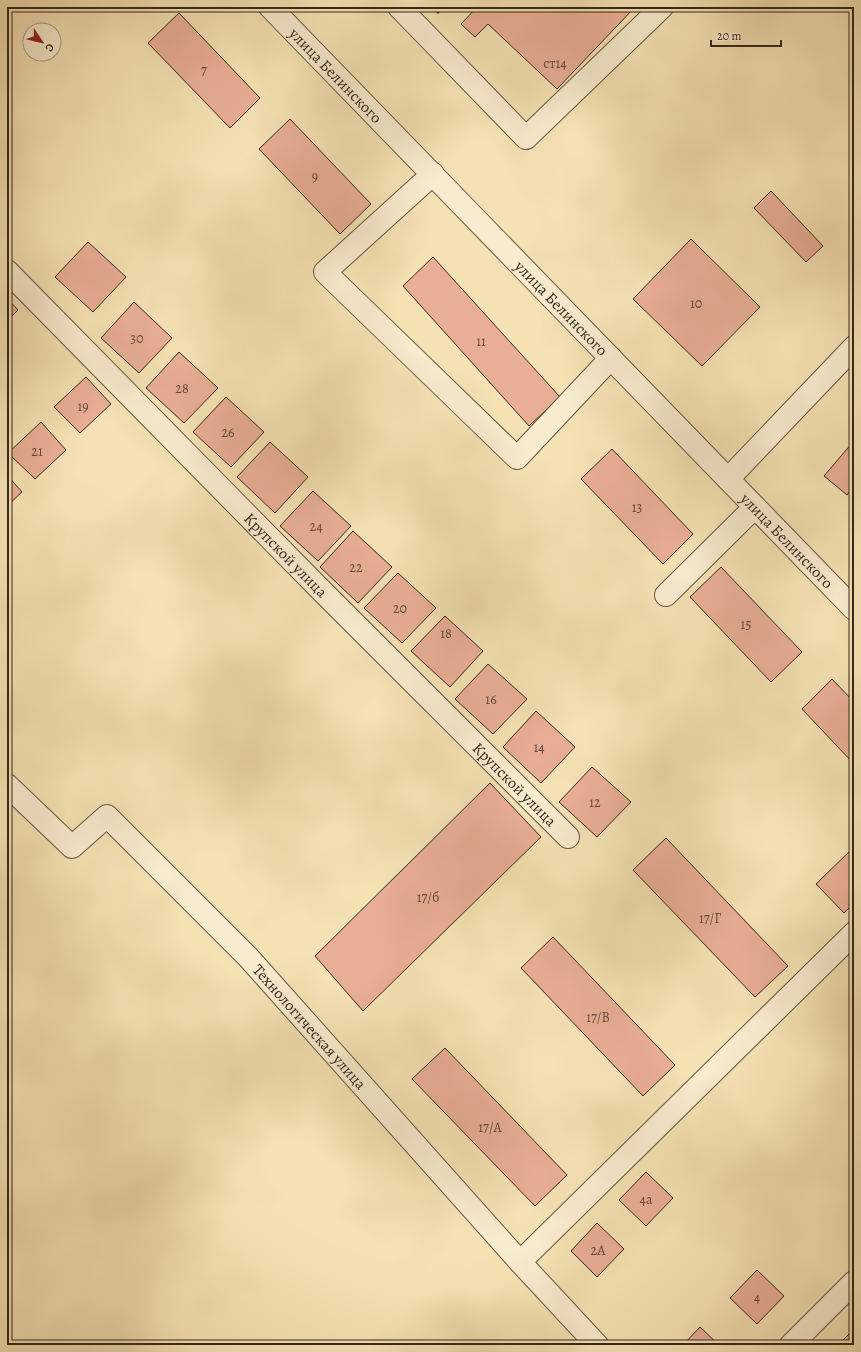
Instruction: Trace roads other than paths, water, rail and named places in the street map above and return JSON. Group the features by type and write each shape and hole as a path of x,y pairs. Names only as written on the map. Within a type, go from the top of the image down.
{"street":[{"name":"улица Белинского","path":"270,7 854,609"},
{"path":"399,7 526,138 662,7"},
{"path":"432,174 325,272 517,458 611,358"},
{"name":"Крупской улица","path":"7,270 316,585 568,837"},
{"path":"728,479 854,347"},
{"path":"666,595 755,507"},
{"name":"Технологическая улица","path":"7,785 72,847 107,816 248,957 520,1262 597,1345"},
{"path":"520,1262 854,932"},
{"path":"791,1345 854,1282"}]}
